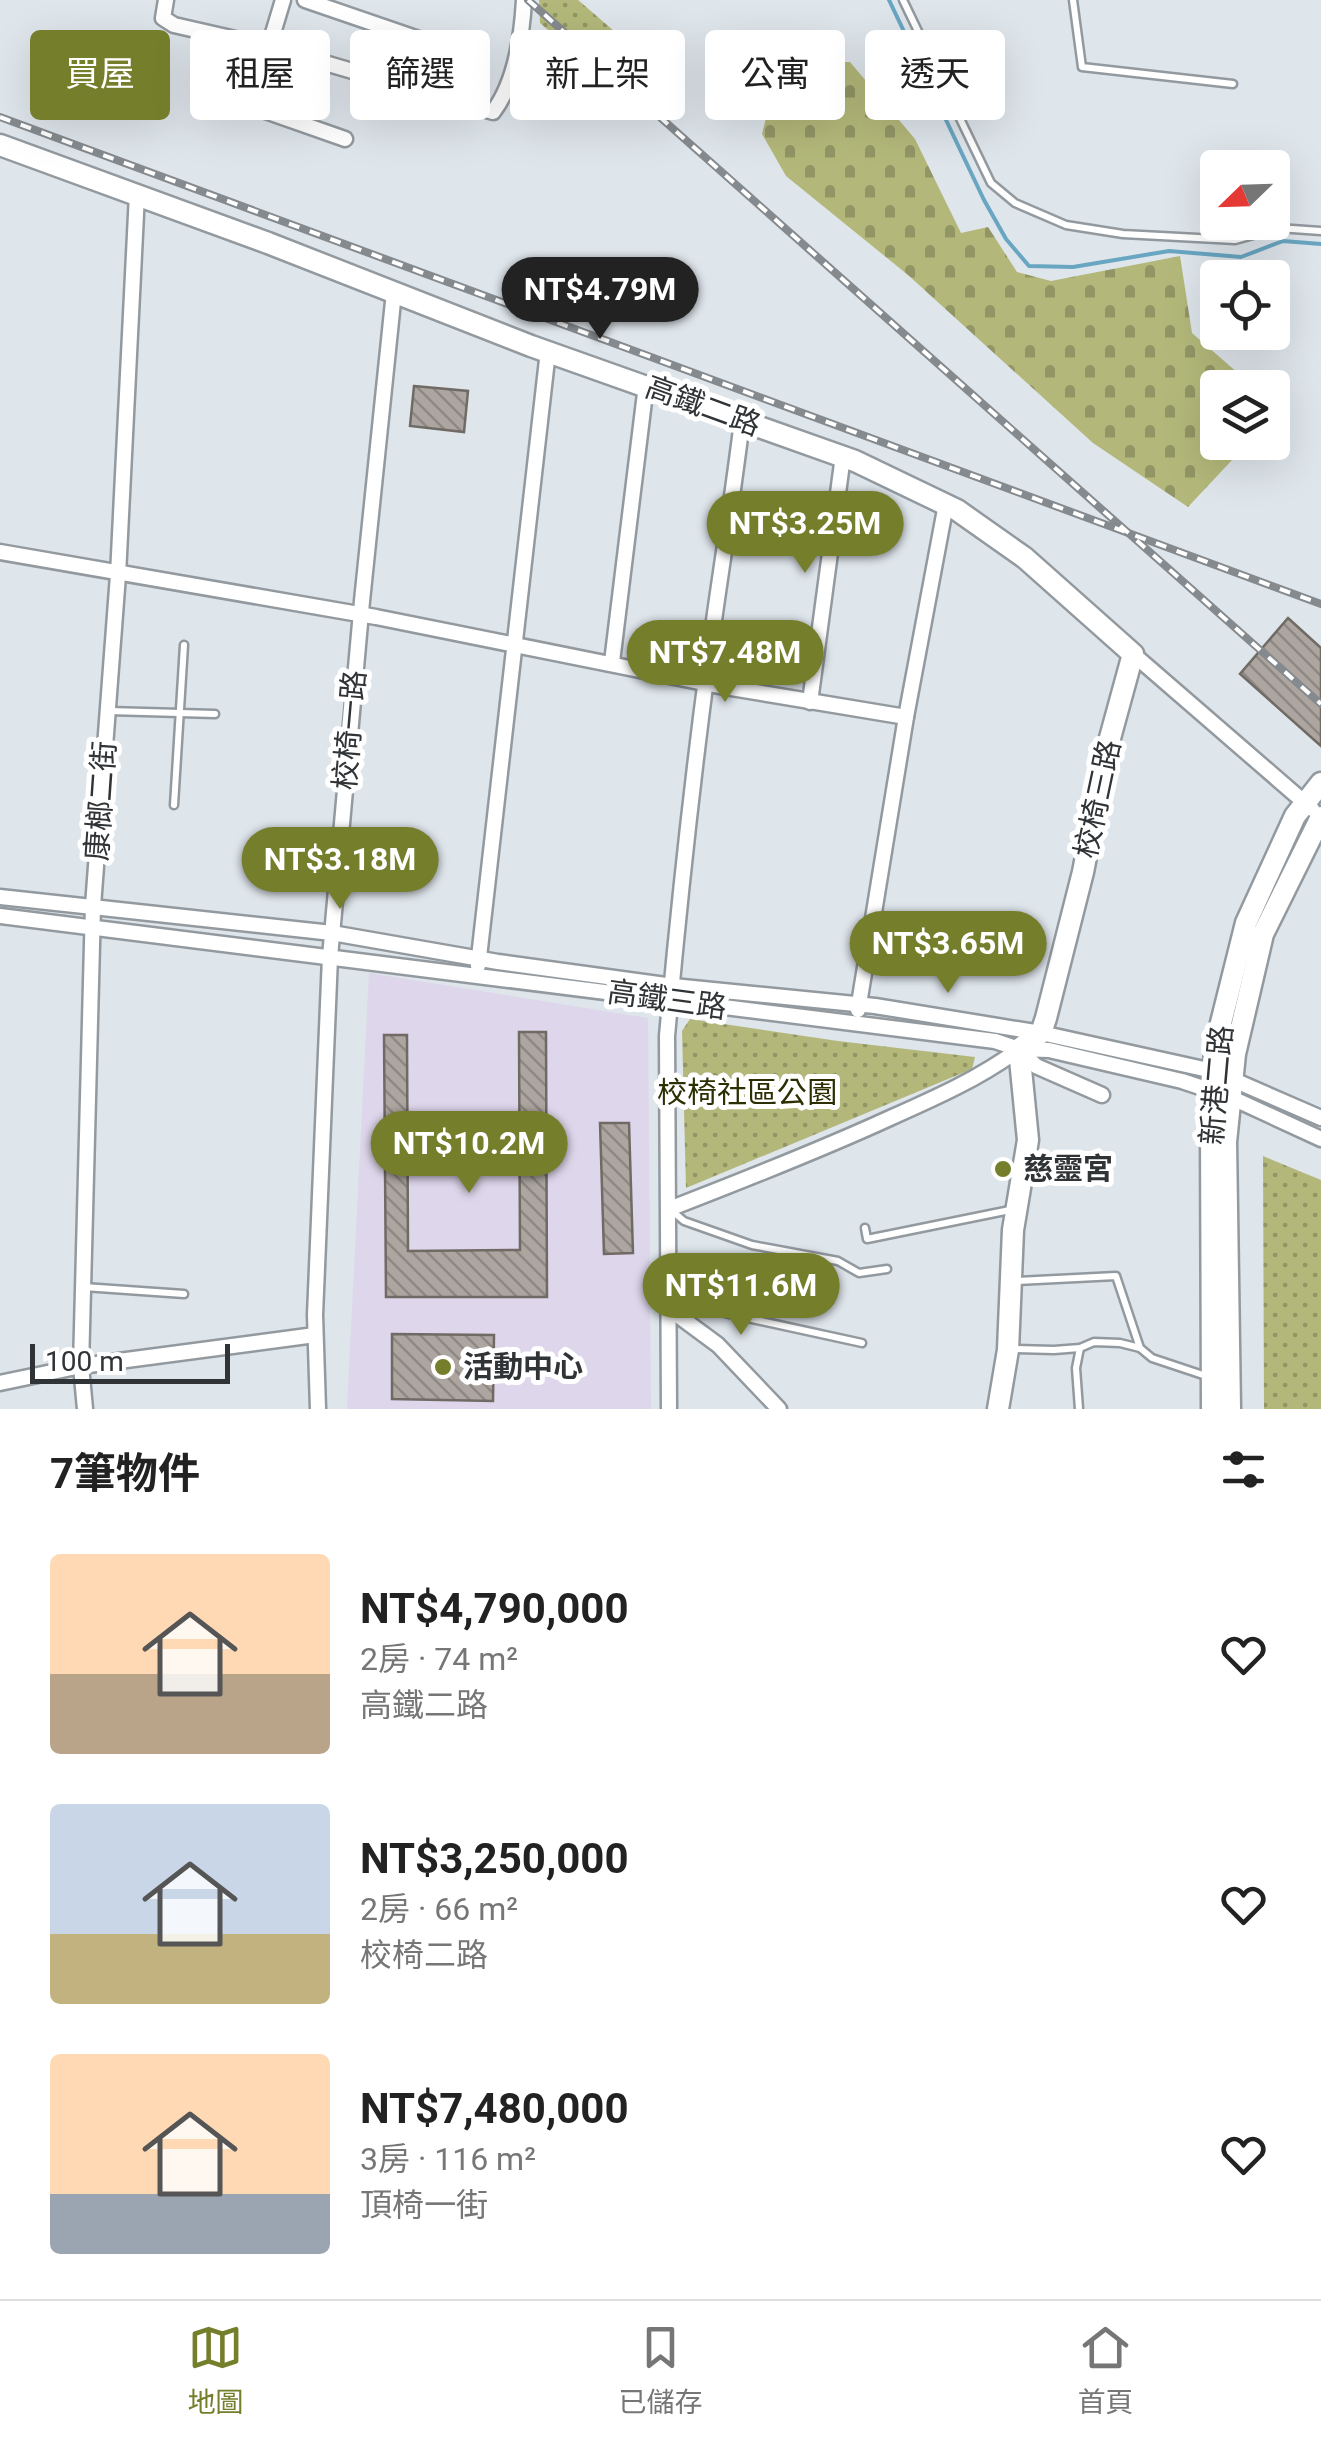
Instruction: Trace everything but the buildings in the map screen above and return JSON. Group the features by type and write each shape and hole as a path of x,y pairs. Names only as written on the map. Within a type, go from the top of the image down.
{"street":[{"path":"166,0 163,18 196,30"},
{"path":"275,30 283,0"},
{"path":"305,0 392,30"},
{"path":"521,30 524,0"},
{"path":"490,111 504,98 510,75"},
{"path":"291,120 345,139"},
{"name":"高鐵二路","path":"0,145 548,351 843,456 946,504 1025,558 1321,816"},
{"name":"康榔二街","path":"86,1409 81,1366 92,928 118,575 137,194"},
{"name":"校椅一路","path":"318,1409 315,1334 330,958 394,292"},
{"path":"477,975 548,351"},
{"path":"612,662 646,385"},
{"path":"669,1409 667,1036 706,682 742,421"},
{"path":"810,702 843,456"},
{"path":"855,1025 946,504"},
{"path":"0,552 361,614 810,702 906,716"},
{"name":"校椅三路","path":"1041,1034 1083,872 1107,748 1134,654"},
{"name":"新港二路","path":"1230,1409 1226,1142 1215,1047 1246,923 1302,803 1321,783"},
{"name":"新港二路","path":"1212,1409 1222,1084 1234,1054 1263,934 1321,816"},
{"name":"高鐵三路","path":"0,897 332,933 855,1025 995,1041 1019,1050 1048,1050 1222,1084 1321,1139"},
{"name":"高鐵三路","path":"0,916 477,975 673,994 859,1004 1041,1034 1222,1084 1321,1118"},
{"path":"670,1209 814,1152 934,1098 994,1068 1041,1034"},
{"path":"1019,1050 1036,1066 1102,1095"},
{"path":"998,1409 1008,1350 1016,1208 1028,1140 1019,1050"},
{"path":"668,1308 718,1345 779,1409"},
{"path":"0,1384 81,1366 315,1334"}],"lane":[{"path":"902,0 991,184 1015,204 1066,225 1123,234 1235,240 1278,228 1321,232"},
{"path":"1073,0 1082,67 1233,84"},
{"path":"174,806 184,645"},
{"path":"108,712 215,714"},
{"path":"865,1228 866,1240 1016,1208"},
{"path":"670,1209 684,1221 752,1245 838,1261 859,1273 886,1269"},
{"path":"1010,1281 1116,1276 1140,1348 1152,1358 1212,1378"},
{"path":"83,1287 184,1294"},
{"path":"668,1308 682,1304 862,1343"},
{"path":"1008,1350 1080,1348 1094,1342 1140,1348"},
{"path":"1079,1409 1076,1368 1080,1348"}],"shaded area":[{"path":"369,973 648,1018 651,1409 347,1409"}],"green space":[{"path":"539,0 578,0 613,30 548,30 540,23"},
{"path":"845,62 850,62 865,80 865,120 899,120 915,139 961,233 988,227 1017,272 1051,281 1180,256 1192,333 1200,340 1200,350 1212,350 1234,370 1200,370 1200,460 1232,460 1188,507 1093,443 908,275 786,176 762,134 766,120 845,120"},
{"name":"校椅社區公園","path":"690,1019 975,1057 972,1069 686,1188 682,1031"},
{"path":"1263,1156 1321,1180 1321,1409 1264,1409"}],"waterway":[{"path":"889,0 984,200 1006,239 1029,266 1073,267 1169,251 1241,257 1283,241 1321,244"}],"railway":[{"path":"528,0 1321,704"},
{"path":"0,117 1321,604"}],"place":[{"name":"慈靈宮","path":"1003,1169"},
{"name":"活動中心","path":"443,1367"}]}
